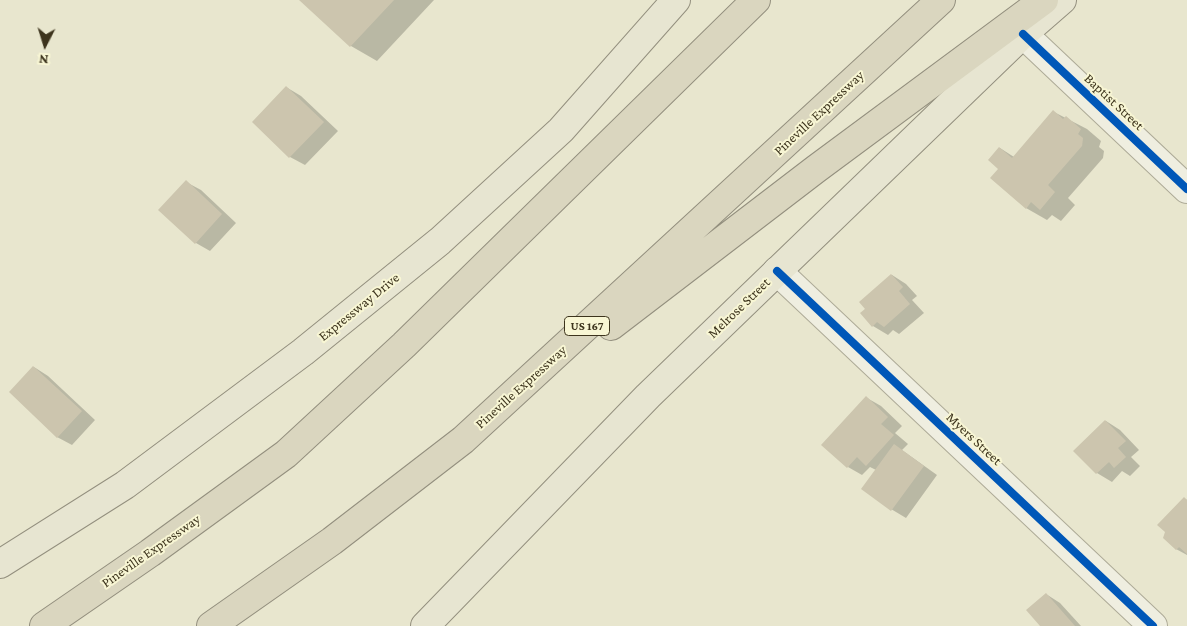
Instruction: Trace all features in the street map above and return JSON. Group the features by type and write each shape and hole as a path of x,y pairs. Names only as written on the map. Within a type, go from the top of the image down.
{"highway":[{"name":"Pineville Expressway","path":"44,626 150,553 286,454 404,345 756,0"},
{"name":"Pineville Expressway","path":"211,626 332,541 463,440 941,0"},
{"path":"463,440 816,169 1044,0"}],"main road":[{"name":"Expressway Drive","path":"0,564 125,485 303,352 440,241 562,130 676,0"},
{"name":"Melrose Street","path":"425,626 648,396 1023,34 1062,0"}],"street":[{"name":"Baptist Street","path":"1023,34 1187,188"},
{"name":"Myers Street","path":"777,271 1153,626"}],"building":[{"path":"299,0 394,0 350,47"},
{"path":"286,86 324,122 289,158 252,122"},
{"path":"1053,110 1063,119 1066,116 1081,129 1078,134 1083,138 1082,146 1048,185 1055,192 1040,210 1031,202 1026,209 990,178 998,169 988,160 999,147 1012,158"},
{"path":"186,180 222,214 195,244 158,210"},
{"path":"891,274 903,287 899,291 910,304 884,327 877,322 872,327 860,313 865,309 859,302"},
{"path":"33,366 82,411 57,438 9,392"},
{"path":"866,396 888,417 881,424 894,435 866,466 857,457 847,468 821,445"},
{"path":"1105,420 1126,441 1118,448 1126,457 1114,468 1109,462 1096,474 1073,451"},
{"path":"894,444 924,466 891,511 861,489"},
{"path":"1184,497 1187,500 1187,554 1179,547 1176,550 1163,538 1165,532 1157,525"},
{"path":"1046,593 1075,626 1040,626 1026,610"}],"cycle path":[{"path":"1023,34 1187,189"},
{"path":"777,271 1153,626"}]}
